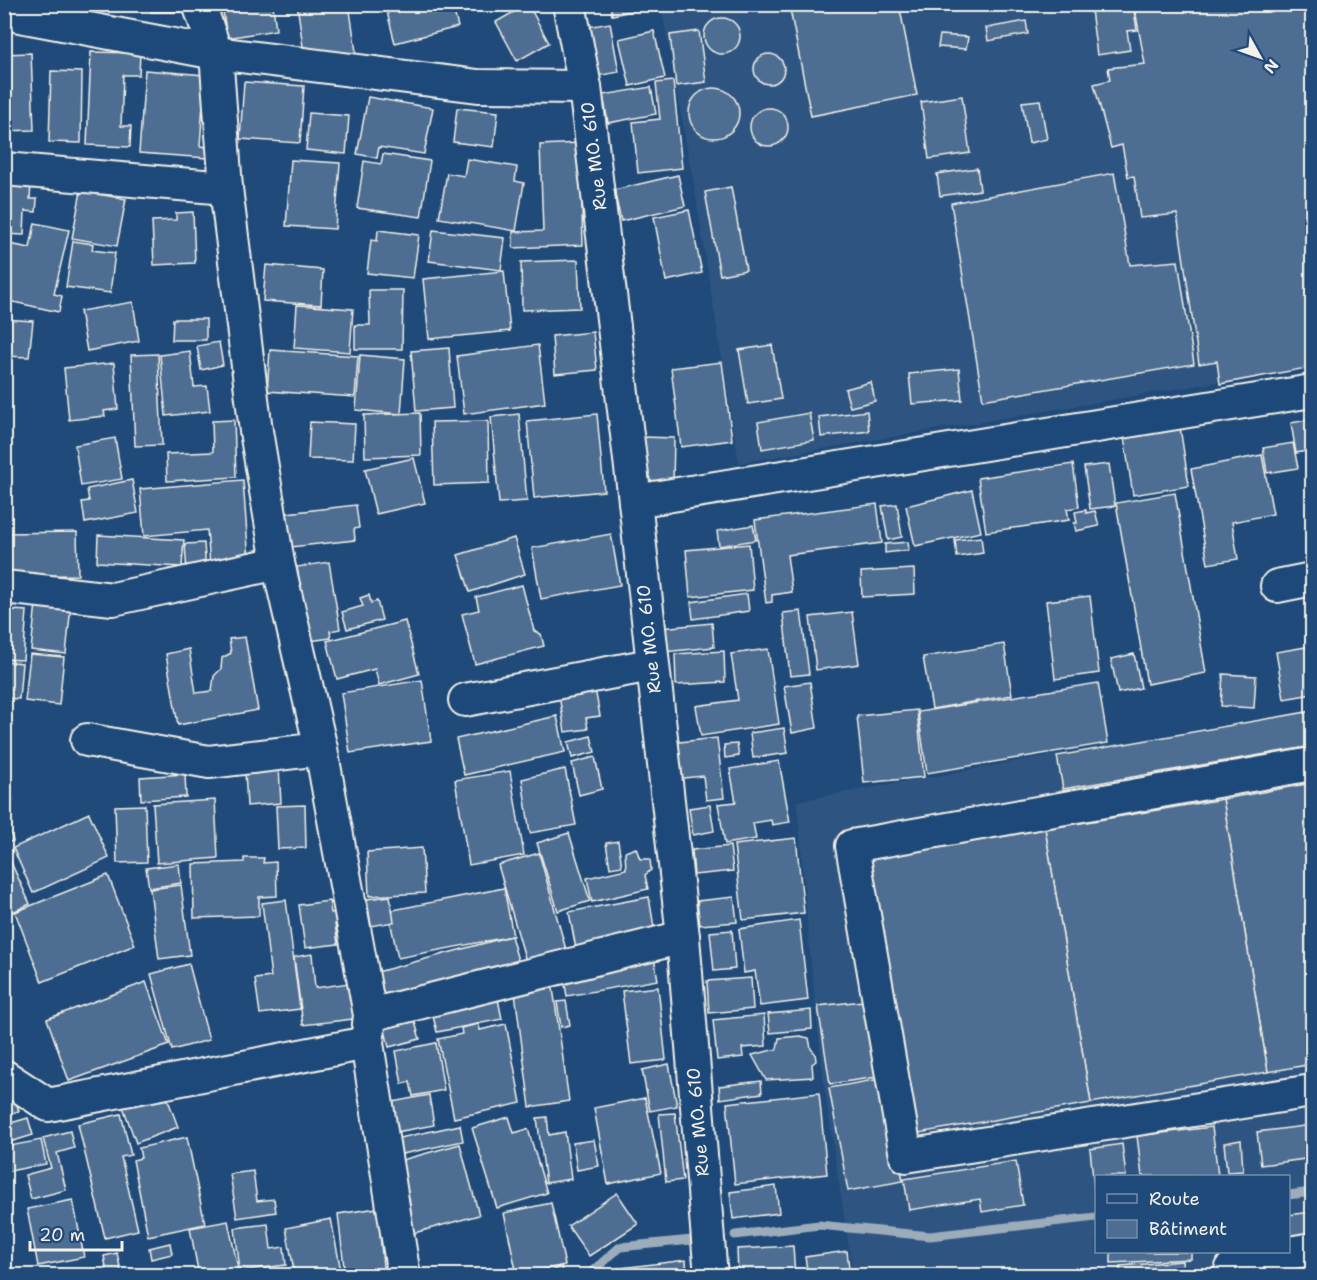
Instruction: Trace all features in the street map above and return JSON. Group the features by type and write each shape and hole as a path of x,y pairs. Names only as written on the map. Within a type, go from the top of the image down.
{"street":[{"path":"199,4 216,53 226,188 256,431 278,563 321,749 369,1029 404,1275"},
{"name":"Rue MO. 610","path":"569,4 585,87 635,501 651,664 683,937 711,1275"},
{"path":"4,13 216,53 478,86 585,87"},
{"path":"4,170 226,188"},
{"path":"635,501 1312,391"},
{"path":"4,587 112,599 278,563"},
{"path":"1277,586 1312,579"},
{"path":"465,700 651,664"},
{"path":"87,740 209,762 321,749"},
{"path":"1312,764 852,846 906,1156 1312,1090"},
{"path":"4,1076 48,1105 369,1029 683,937"},
{"path":"1229,1275 1232,1268 1261,1258 1312,1250"}],"shaded area":[{"path":"661,5 1312,5 1312,366 739,463 694,186"},
{"path":"1312,711 1312,1275 853,1275 824,1085 797,801"}],"building":[{"path":"125,4 141,4 141,11 124,10"},
{"path":"151,4 181,4 181,12 151,12"},
{"path":"222,4 273,5 276,30 227,38"},
{"path":"297,4 349,4 356,52 305,61"},
{"path":"385,4 452,4 458,27 395,43"},
{"path":"528,4 549,43 517,61 496,22"},
{"path":"610,4 646,4 647,8 612,15"},
{"path":"789,4 899,4 917,95 811,116"},
{"path":"1010,4 1026,4 1027,7 1011,9"},
{"path":"1133,4 1137,30 1127,31 1130,50 1097,55 1091,10"},
{"path":"1134,4 1312,4 1312,367 1220,384 1217,361 1199,364 1177,214 1140,218 1134,176 1128,177 1122,145 1111,148 1094,84 1110,80 1108,68 1145,64"},
{"path":"722,18 735,23 740,36 735,49 722,54 709,49 704,36 709,23"},
{"path":"1026,21 1028,34 988,41 986,28"},
{"path":"610,23 619,72 597,76 587,27"},
{"path":"654,31 665,78 630,86 619,39"},
{"path":"699,31 706,82 676,86 670,35"},
{"path":"940,35 968,37 966,49 938,47"},
{"path":"91,52 140,53 139,75 123,75 121,126 131,126 130,147 87,145"},
{"path":"31,53 34,130 4,131 4,54"},
{"path":"769,54 780,58 784,69 780,80 769,84 758,80 754,69 758,58"},
{"path":"145,70 205,75 200,146 208,147 207,158 139,153"},
{"path":"51,71 82,72 81,143 49,142"},
{"path":"673,81 682,168 638,173 633,122 660,119 656,83"},
{"path":"244,82 304,86 300,143 240,139"},
{"path":"651,87 656,114 608,123 603,95"},
{"path":"714,88 732,95 739,113 732,131 714,138 696,131 689,113 696,95"},
{"path":"962,96 970,153 929,159 921,102"},
{"path":"368,97 433,108 424,154 379,147 377,158 357,154"},
{"path":"1040,100 1047,139 1029,143 1022,102"},
{"path":"457,108 498,112 494,147 453,142"},
{"path":"769,108 783,113 788,127 783,141 769,146 755,141 750,127 755,113"},
{"path":"309,113 349,116 346,154 306,150"},
{"path":"580,143 583,245 513,248 513,232 543,231 540,145"},
{"path":"383,154 430,161 421,217 357,208 364,161 381,164"},
{"path":"467,159 517,167 515,181 524,183 516,231 439,218 447,173 464,176"},
{"path":"291,160 340,163 335,229 286,226"},
{"path":"977,168 980,190 940,196 937,174"},
{"path":"1114,173 1130,265 1178,261 1194,364 983,400 951,203"},
{"path":"678,175 685,206 621,221 614,190"},
{"path":"6,181 31,182 30,199 37,199 36,212 25,211 24,235 4,234"},
{"path":"731,187 746,270 720,275 705,192"},
{"path":"81,191 126,199 117,246 72,238"},
{"path":"689,210 702,273 666,281 654,217"},
{"path":"193,212 195,263 154,265 152,221 176,220 176,213"},
{"path":"35,223 69,230 54,294 62,296 59,312 4,300 4,243 30,248"},
{"path":"378,230 419,235 413,278 367,273 371,240 377,241"},
{"path":"433,230 505,238 501,270 429,261"},
{"path":"73,241 93,244 92,250 115,253 110,293 66,287"},
{"path":"578,260 580,308 522,310 521,262"},
{"path":"266,265 323,270 321,305 263,301"},
{"path":"504,271 510,331 429,339 423,279"},
{"path":"369,290 403,290 402,349 355,349 355,325 370,325"},
{"path":"133,302 139,341 87,351 80,311"},
{"path":"297,305 353,309 350,352 294,348"},
{"path":"4,319 33,321 29,357 4,356"},
{"path":"173,319 206,319 206,340 172,340"},
{"path":"593,332 597,370 555,374 552,336"},
{"path":"219,342 223,365 201,370 197,346"},
{"path":"538,345 545,403 464,414 457,356"},
{"path":"772,345 781,399 748,404 739,350"},
{"path":"449,348 453,408 416,411 411,351"},
{"path":"270,350 358,356 355,397 267,391"},
{"path":"190,351 194,387 207,386 210,411 166,416 160,355"},
{"path":"158,354 162,445 135,446 131,355"},
{"path":"360,355 405,359 401,414 356,410"},
{"path":"722,362 732,440 681,447 671,368"},
{"path":"114,363 118,409 104,411 105,416 69,420 64,368"},
{"path":"959,369 962,400 912,404 909,374"},
{"path":"871,382 875,401 850,407 845,389"},
{"path":"867,411 869,431 821,437 819,417"},
{"path":"420,413 421,455 365,457 364,415"},
{"path":"809,413 814,440 762,449 758,422"},
{"path":"519,414 527,501 499,503 491,417"},
{"path":"597,414 604,491 534,498 527,421"},
{"path":"1312,419 1312,450 1296,453 1291,423"},
{"path":"234,420 236,477 167,481 166,454 213,452 212,421"},
{"path":"488,421 489,483 434,485 432,422"},
{"path":"310,422 355,424 353,460 308,459"},
{"path":"1180,427 1189,486 1133,495 1124,437"},
{"path":"643,437 674,438 673,484 642,484"},
{"path":"115,438 122,479 81,486 75,445"},
{"path":"1293,443 1298,468 1267,473 1263,448"},
{"path":"1262,455 1273,514 1232,522 1238,559 1208,564 1191,469"},
{"path":"414,458 425,503 376,514 365,469"},
{"path":"1073,464 1079,507 1067,509 1069,520 986,532 978,478"},
{"path":"1109,464 1115,506 1090,509 1084,467"},
{"path":"132,480 138,513 85,523 82,502 89,501 87,489"},
{"path":"243,480 249,562 210,565 207,530 144,536 140,489"},
{"path":"972,490 981,532 915,546 906,506"},
{"path":"1175,493 1206,673 1147,684 1116,503"},
{"path":"877,504 882,543 787,555 792,592 772,595 772,602 766,603 755,520"},
{"path":"897,504 902,537 888,540 882,506"},
{"path":"356,505 359,528 354,529 355,540 291,547 287,513"},
{"path":"1086,510 1086,513 1095,511 1099,526 1076,531 1075,512"},
{"path":"753,525 756,540 719,546 717,531"},
{"path":"77,532 78,575 4,576 4,533"},
{"path":"611,534 620,585 541,599 532,548"},
{"path":"98,535 184,540 182,567 97,562"},
{"path":"981,537 983,553 957,557 955,540"},
{"path":"514,538 525,574 470,592 458,555"},
{"path":"908,542 909,550 885,553 885,544"},
{"path":"204,543 206,572 187,573 185,544"},
{"path":"749,544 753,590 690,597 686,550"},
{"path":"329,562 340,629 330,631 331,638 309,641 297,567"},
{"path":"914,569 915,594 862,597 861,572"},
{"path":"522,585 534,631 541,634 544,646 475,664 462,614 479,610 476,597"},
{"path":"747,594 749,611 693,619 691,602"},
{"path":"369,595 371,603 377,601 382,620 347,629 342,612 363,606 360,598"},
{"path":"1090,596 1099,673 1055,679 1046,601"},
{"path":"4,602 12,603 12,610 27,611 23,660 4,659"},
{"path":"36,603 71,606 66,654 31,650"},
{"path":"801,611 809,674 790,676 783,613"},
{"path":"852,612 859,664 816,670 810,617"},
{"path":"405,621 419,674 379,685 375,669 337,679 327,641"},
{"path":"712,623 714,647 663,652 661,628"},
{"path":"245,637 258,710 178,725 166,654 189,649 196,693 212,691 214,676 221,669 222,658 231,653 229,639"},
{"path":"1004,644 1012,695 932,709 923,657"},
{"path":"1312,646 1312,694 1284,699 1276,652"},
{"path":"768,649 779,724 701,736 696,706 738,700 731,654"},
{"path":"724,651 725,682 676,685 675,654"},
{"path":"30,654 64,657 59,705 25,701"},
{"path":"1134,654 1141,688 1118,693 1111,659"},
{"path":"4,661 22,663 19,699 4,698"},
{"path":"1223,674 1256,676 1254,708 1221,706"},
{"path":"422,680 431,741 350,753 341,693"},
{"path":"810,682 817,728 792,733 784,686"},
{"path":"594,683 600,716 586,718 588,729 565,732 558,689"},
{"path":"1098,683 1108,743 927,773 918,712"},
{"path":"917,710 924,777 864,783 857,716"},
{"path":"1312,711 1312,746 1063,789 1057,756"},
{"path":"557,716 565,752 464,775 456,739"},
{"path":"784,728 788,753 753,758 750,733"},
{"path":"591,736 595,752 572,758 568,742"},
{"path":"717,738 724,798 706,800 703,776 674,779 670,743"},
{"path":"737,744 739,756 725,758 724,745"},
{"path":"595,757 602,789 579,795 572,763"},
{"path":"779,761 790,822 772,825 771,820 753,823 756,839 725,844 718,804 736,802 730,769"},
{"path":"279,768 281,803 247,806 245,771"},
{"path":"565,769 576,825 530,833 522,779"},
{"path":"510,771 524,855 469,865 455,780"},
{"path":"185,774 186,797 141,800 140,777"},
{"path":"4,777 13,800 4,804"},
{"path":"1312,783 1312,1064 1268,1072 1223,799"},
{"path":"1223,799 1268,1072 1091,1103 1045,829"},
{"path":"215,800 218,858 157,863 153,804"},
{"path":"145,805 147,862 117,863 115,806"},
{"path":"305,805 306,848 278,849 276,806"},
{"path":"710,805 714,831 693,835 689,808"},
{"path":"89,813 109,858 33,893 13,848"},
{"path":"4,816 13,841 4,844"},
{"path":"1045,829 1091,1103 913,1134 868,860"},
{"path":"569,833 590,901 558,911 537,843"},
{"path":"796,838 804,913 743,920 734,845"},
{"path":"618,841 622,866 610,868 606,843"},
{"path":"730,846 733,871 694,875 692,850"},
{"path":"4,847 30,904 4,916"},
{"path":"422,848 425,893 369,896 367,852"},
{"path":"636,848 640,859 650,859 651,870 645,875 648,889 592,902 587,878 626,869 625,852"},
{"path":"539,853 568,957 528,968 498,865"},
{"path":"244,858 264,858 263,863 276,862 277,896 259,897 259,916 194,918 193,864 244,862"},
{"path":"179,864 181,883 149,888 146,868"},
{"path":"108,875 135,945 42,982 15,912"},
{"path":"181,885 190,955 159,959 150,889"},
{"path":"504,888 513,936 398,958 388,911"},
{"path":"390,896 394,922 371,926 367,899"},
{"path":"649,897 656,940 577,954 569,912"},
{"path":"734,897 737,922 700,925 697,901"},
{"path":"286,900 300,1009 260,1014 255,979 271,977 262,903"},
{"path":"329,901 331,913 340,912 341,923 335,924 338,944 305,948 299,905"},
{"path":"799,920 808,1000 760,1006 755,971 744,973 739,929"},
{"path":"732,930 735,969 714,971 710,932"},
{"path":"511,936 521,971 387,1007 377,972"},
{"path":"312,954 315,988 356,982 361,1018 303,1025 294,957"},
{"path":"654,958 658,980 567,996 563,974"},
{"path":"189,964 209,1040 172,1050 151,974"},
{"path":"751,978 753,1009 709,1013 707,981"},
{"path":"146,982 169,1045 69,1081 47,1019"},
{"path":"658,987 666,1060 631,1064 622,991"},
{"path":"553,988 569,1101 530,1107 515,993"},
{"path":"498,999 502,1019 437,1032 432,1012"},
{"path":"872,1000 884,1076 830,1084 818,1006"},
{"path":"566,1001 570,1025 561,1027 557,1002"},
{"path":"811,1010 812,1029 770,1033 768,1014"},
{"path":"764,1015 766,1046 742,1048 743,1057 717,1060 713,1020"},
{"path":"414,1019 420,1039 389,1047 384,1026"},
{"path":"479,1024 480,1030 506,1024 521,1103 454,1118 438,1039 462,1034 461,1028"},
{"path":"800,1036 809,1038 811,1049 815,1053 816,1061 812,1064 813,1077 766,1080 752,1055 777,1049 779,1038"},
{"path":"436,1043 444,1090 413,1096 410,1082 402,1084 396,1051"},
{"path":"669,1064 677,1106 650,1111 642,1070"},
{"path":"885,1078 903,1181 848,1191 829,1088"},
{"path":"761,1081 762,1093 720,1099 719,1086"},
{"path":"4,1082 9,1082 19,1111 4,1115"},
{"path":"164,1089 178,1127 136,1143 122,1104"},
{"path":"819,1093 827,1174 735,1184 727,1103"},
{"path":"429,1095 434,1125 396,1132 392,1102"},
{"path":"645,1098 661,1173 608,1184 594,1108"},
{"path":"675,1113 683,1180 666,1182 659,1114"},
{"path":"121,1114 131,1155 121,1157 138,1230 105,1238 78,1124"},
{"path":"509,1117 514,1133 528,1129 547,1193 497,1208 472,1128"},
{"path":"547,1117 549,1135 565,1132 571,1179 546,1183 537,1118"},
{"path":"28,1118 33,1135 4,1144 4,1125"},
{"path":"460,1125 463,1141 393,1156 390,1140"},
{"path":"1312,1125 1312,1158 1261,1165 1257,1132"},
{"path":"1212,1127 1218,1175 1142,1175 1137,1136"},
{"path":"70,1131 74,1148 57,1153 66,1190 31,1199 25,1175 51,1168 43,1138"},
{"path":"187,1137 205,1224 148,1236 133,1160 141,1158 139,1148"},
{"path":"41,1140 46,1164 4,1172 4,1147"},
{"path":"594,1140 599,1166 577,1170 573,1143"},
{"path":"1241,1140 1243,1171 1227,1172 1224,1143"},
{"path":"460,1144 479,1215 414,1233 395,1162"},
{"path":"1122,1144 1126,1175 1095,1175 1095,1198 1090,1149"},
{"path":"1016,1161 1023,1205 982,1212 980,1199 909,1210 904,1179"},
{"path":"253,1171 257,1201 274,1199 276,1212 237,1218 230,1174"},
{"path":"776,1186 779,1213 733,1219 730,1192"},
{"path":"617,1193 638,1224 589,1256 568,1226"},
{"path":"376,1197 389,1222 379,1224 384,1276 345,1276 338,1214 377,1208"},
{"path":"73,1200 84,1257 38,1266 27,1209"},
{"path":"551,1203 565,1265 517,1275 504,1213"},
{"path":"1312,1212 1312,1238 1290,1241 1290,1215"},
{"path":"331,1219 342,1276 295,1276 286,1228"},
{"path":"228,1221 239,1273 227,1276 199,1276 190,1228"},
{"path":"268,1224 271,1249 284,1247 286,1265 240,1271 235,1228"},
{"path":"170,1243 172,1254 151,1259 149,1248"},
{"path":"793,1246 795,1276 738,1276 737,1249"},
{"path":"847,1251 850,1276 808,1276 805,1257"},
{"path":"117,1253 121,1271 107,1273 104,1256"},
{"path":"1111,1253 1191,1253 1191,1259 1111,1263"},
{"path":"686,1260 687,1276 605,1276 605,1270"},
{"path":"1182,1261 1183,1276 1120,1276 1120,1266"},
{"path":"561,1266 565,1276 541,1276"},
{"path":"1312,1270 1312,1276 1241,1276 1240,1272"}],"waterway":[{"path":"1290,1195 1312,1192"},
{"path":"735,1235 819,1225 930,1236 1095,1217"},
{"path":"587,1276 620,1247 692,1240"}]}
